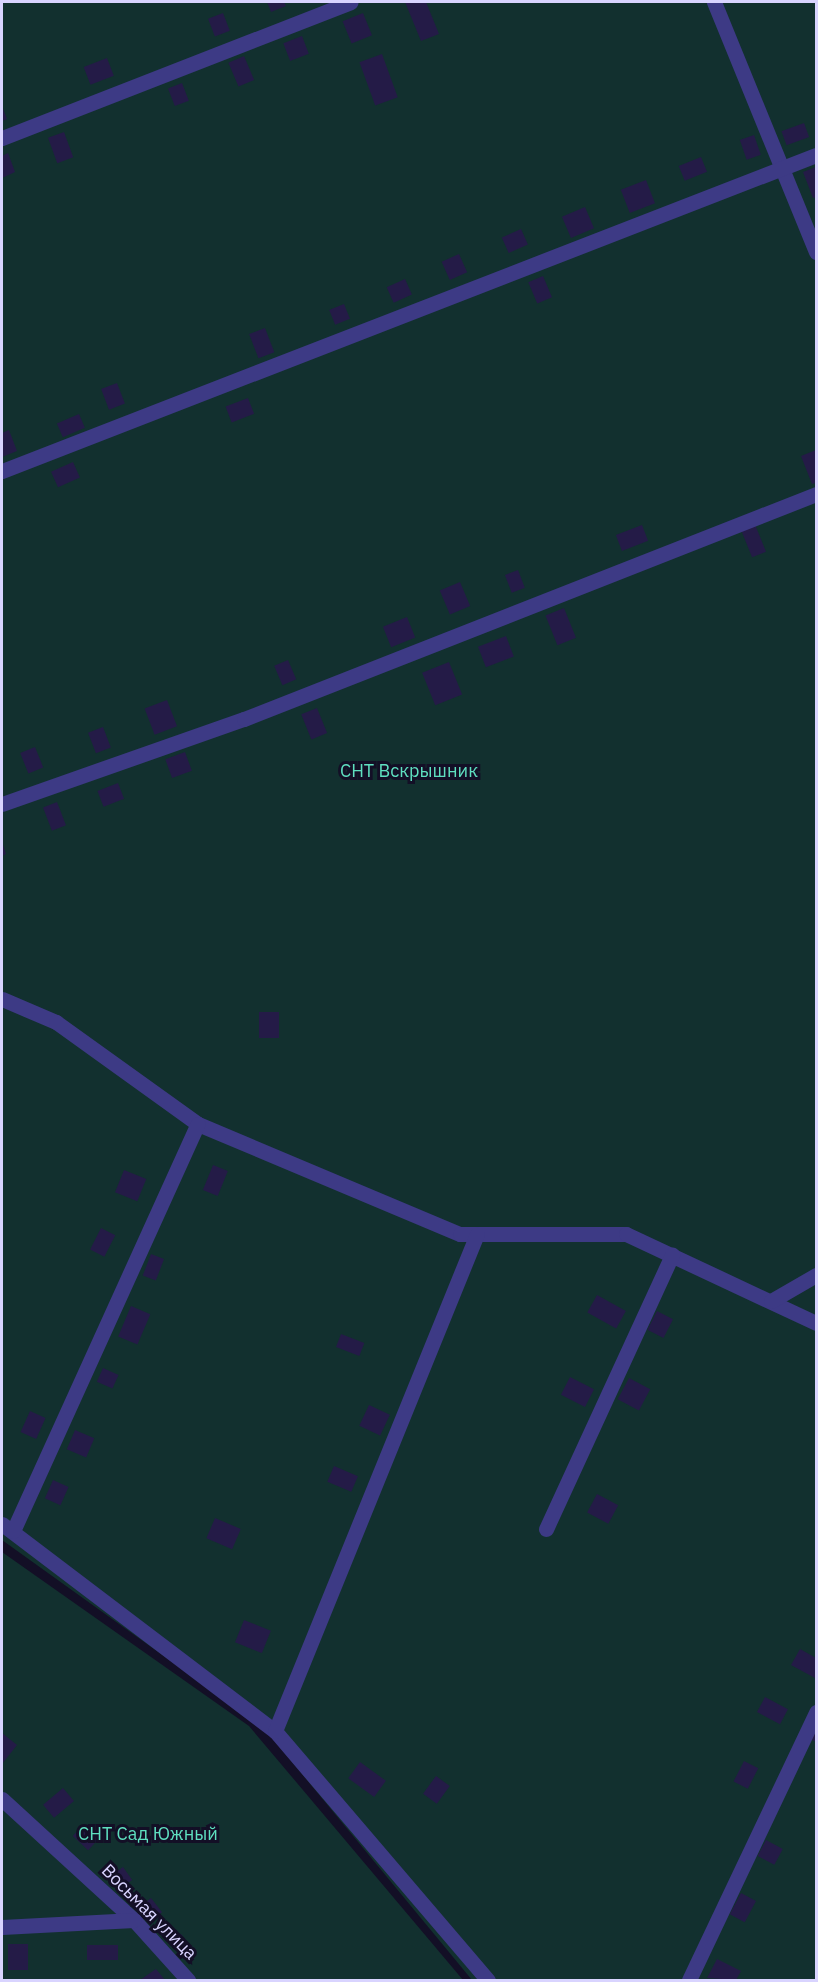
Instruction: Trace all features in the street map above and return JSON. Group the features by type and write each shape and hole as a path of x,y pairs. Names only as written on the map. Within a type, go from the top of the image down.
{"street":[{"path":"2,138 350,2"},
{"path":"714,2 780,170 816,252"},
{"path":"2,471 816,155"},
{"path":"2,804 244,719 816,494"},
{"path":"2,999 56,1022 198,1124 460,1234 626,1234 816,1323"},
{"path":"198,1124 7,1528 275,1731 488,1980"},
{"path":"275,1731 477,1234"},
{"path":"546,1529 672,1255"},
{"path":"771,1301 816,1275"},
{"path":"689,1980 816,1712"},
{"name":"Восьмая улица","path":"2,1799 134,1920 188,1980"},
{"path":"2,1927 134,1920"}],"green space":[{"name":"СНТ Вскрышник","path":"2,2 816,2 816,1980 472,1980 264,1728 2,1540"},
{"name":"СНТ Сад Южный","path":"2,1552 249,1726 463,1980 2,1980"}],"building":[{"path":"267,2 284,2 286,6 271,12"},
{"path":"405,2 426,2 439,34 421,41"},
{"path":"223,13 230,31 215,36 208,19"},
{"path":"363,13 372,35 352,43 343,21"},
{"path":"302,36 309,54 290,61 283,43"},
{"path":"382,54 398,97 375,105 359,62"},
{"path":"244,56 254,80 239,87 228,63"},
{"path":"107,58 114,76 90,85 84,67"},
{"path":"182,83 189,101 175,106 168,88"},
{"path":"2,106 7,119 2,121"},
{"path":"804,123 809,137 787,145 781,131"},
{"path":"64,132 73,157 57,163 48,138"},
{"path":"754,135 761,155 747,160 740,140"},
{"path":"8,153 15,172 2,178 2,156"},
{"path":"701,157 707,172 685,181 679,166"},
{"path":"816,167 816,197 813,198 803,172"},
{"path":"646,180 655,203 630,213 621,190"},
{"path":"585,207 594,228 571,238 562,217"},
{"path":"521,229 528,245 509,253 502,238"},
{"path":"459,254 467,272 450,280 442,262"},
{"path":"543,276 552,297 537,303 528,282"},
{"path":"405,279 412,295 394,303 387,287"},
{"path":"344,304 350,319 335,325 329,310"},
{"path":"265,328 274,352 258,358 249,334"},
{"path":"117,383 125,404 109,410 101,389"},
{"path":"248,398 254,414 232,422 226,407"},
{"path":"79,414 85,428 63,437 57,423"},
{"path":"9,430 17,451 2,457 2,433"},
{"path":"816,450 816,483 812,484 801,456"},
{"path":"73,462 80,478 58,487 51,472"},
{"path":"754,522 766,552 752,557 740,528"},
{"path":"642,525 648,541 622,551 616,535"},
{"path":"518,570 525,588 512,593 505,575"},
{"path":"460,582 470,606 450,615 440,591"},
{"path":"564,608 576,638 557,645 545,615"},
{"path":"407,617 415,637 391,647 383,627"},
{"path":"506,636 514,657 486,667 478,647"},
{"path":"288,660 296,679 282,685 274,666"},
{"path":"449,662 462,694 435,705 422,673"},
{"path":"167,700 177,726 155,735 145,709"},
{"path":"317,708 327,733 311,739 301,714"},
{"path":"103,727 111,748 96,753 88,733"},
{"path":"35,747 43,767 28,773 20,753"},
{"path":"185,752 192,771 172,778 165,759"},
{"path":"118,783 124,799 104,807 97,791"},
{"path":"57,802 66,825 52,831 43,807"},
{"path":"2,842 6,854 2,856"},
{"path":"259,1012 279,1012 279,1038 259,1038"},
{"path":"213,1165 228,1171 218,1196 203,1190"},
{"path":"124,1170 146,1179 137,1201 115,1192"},
{"path":"101,1228 115,1235 104,1257 90,1249"},
{"path":"151,1254 164,1259 156,1280 143,1275"},
{"path":"597,1295 626,1311 616,1328 587,1312"},
{"path":"131,1306 150,1314 137,1345 118,1336"},
{"path":"657,1311 673,1319 664,1338 647,1330"},
{"path":"341,1334 364,1343 359,1356 336,1347"},
{"path":"103,1368 119,1375 112,1389 97,1382"},
{"path":"570,1377 594,1389 585,1407 561,1395"},
{"path":"629,1378 650,1389 639,1410 618,1399"},
{"path":"369,1405 390,1415 380,1436 359,1426"},
{"path":"30,1411 46,1418 36,1439 21,1432"},
{"path":"75,1430 94,1438 86,1458 67,1449"},
{"path":"334,1466 358,1476 351,1492 327,1482"},
{"path":"53,1480 69,1487 60,1505 45,1498"},
{"path":"597,1494 618,1505 608,1524 587,1513"},
{"path":"215,1518 241,1529 232,1549 206,1538"},
{"path":"244,1620 271,1631 262,1653 235,1642"},
{"path":"800,1649 816,1658 815,1678 791,1665"},
{"path":"765,1697 788,1709 780,1724 757,1712"},
{"path":"816,1722 816,1742 808,1738"},
{"path":"2,1733 17,1745 2,1764"},
{"path":"744,1761 758,1768 748,1789 734,1781"},
{"path":"360,1762 386,1781 374,1797 348,1778"},
{"path":"436,1776 450,1786 437,1804 423,1794"},
{"path":"63,1788 74,1801 54,1818 43,1805"},
{"path":"83,1825 98,1839 88,1850 73,1836"},
{"path":"766,1840 783,1849 774,1865 758,1856"},
{"path":"123,1867 132,1880 120,1889 111,1876"},
{"path":"741,1893 756,1901 745,1922 730,1914"},
{"path":"151,1898 162,1912 152,1920 141,1906"},
{"path":"181,1934 195,1951 186,1958 172,1941"},
{"path":"8,1944 28,1944 28,1970 8,1970"},
{"path":"87,1945 118,1945 118,1960 87,1960"},
{"path":"717,1959 741,1971 736,1980 707,1978"},
{"path":"156,1969 165,1980 140,1980"}]}
